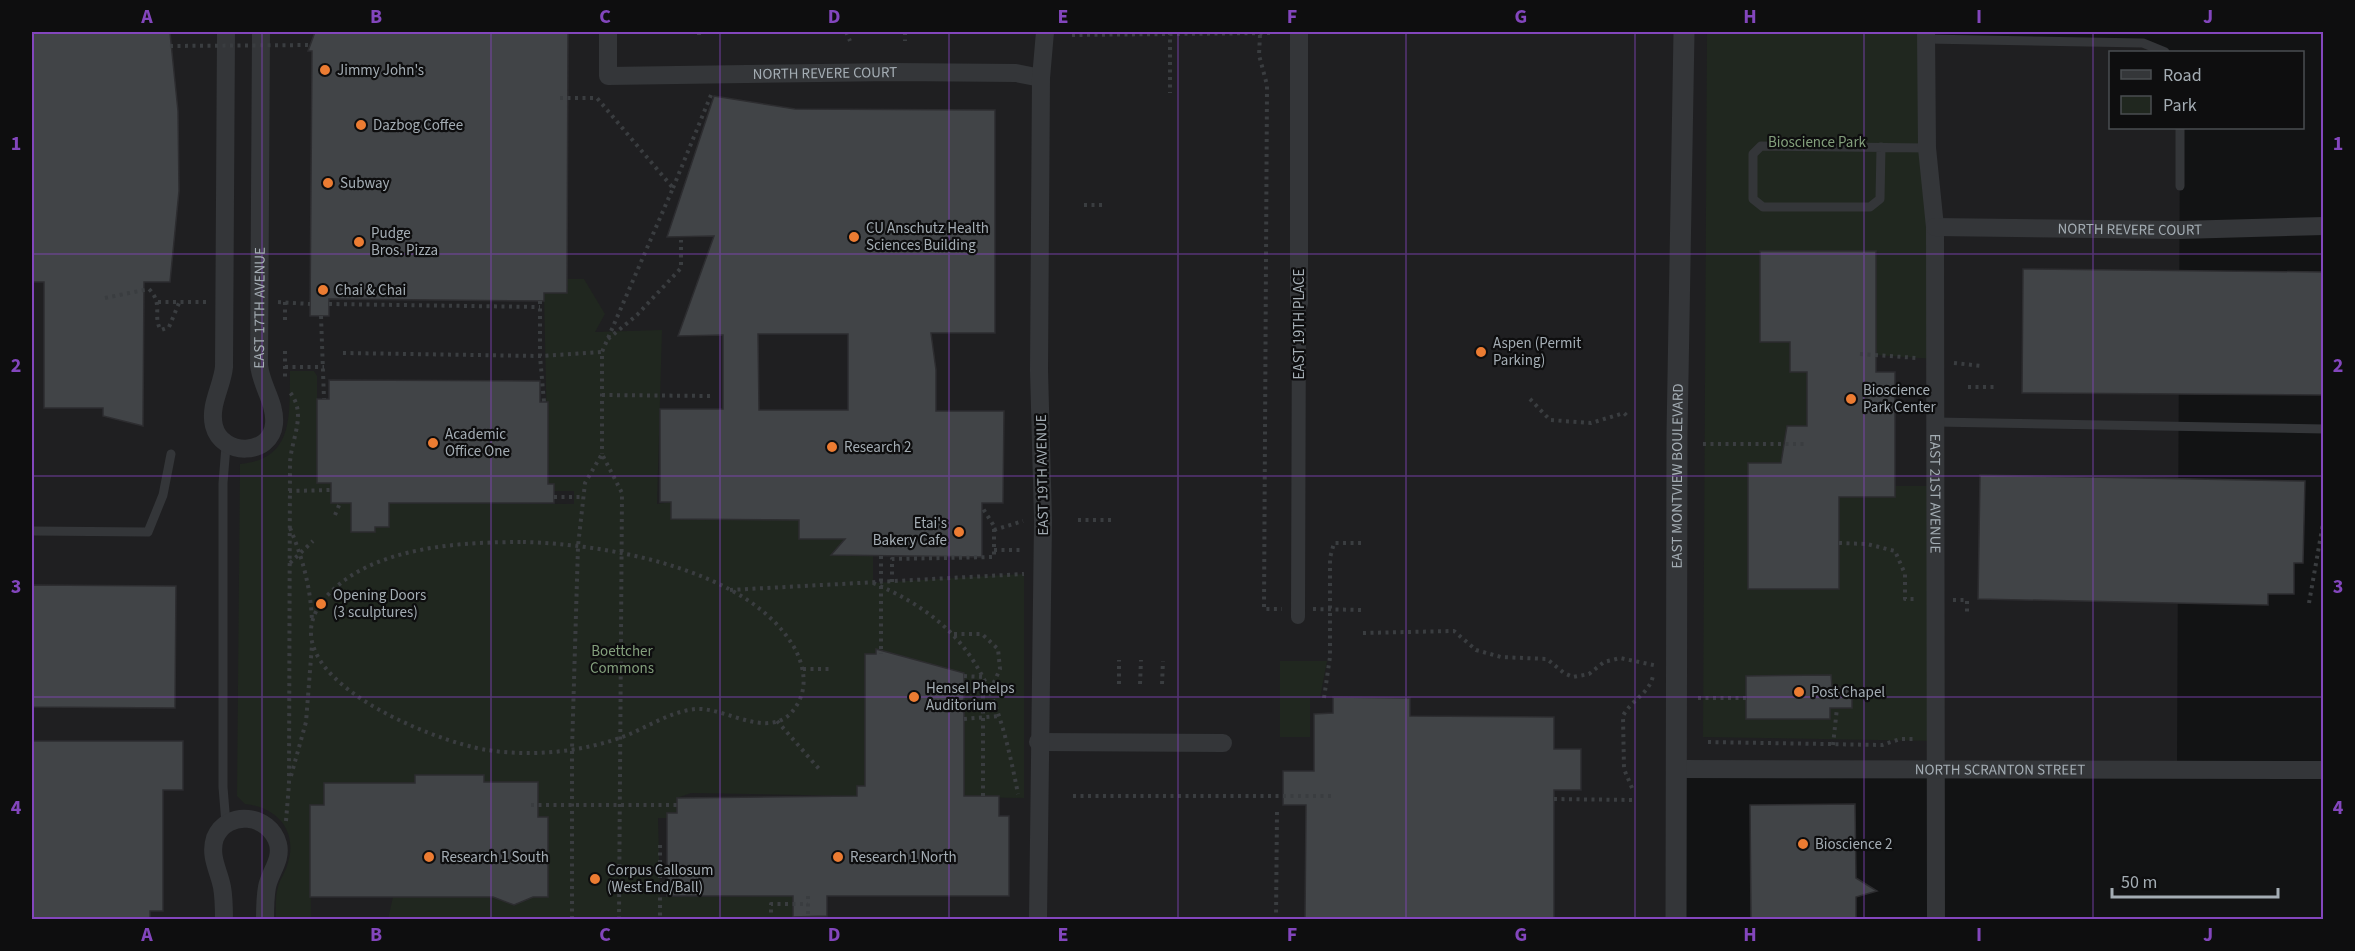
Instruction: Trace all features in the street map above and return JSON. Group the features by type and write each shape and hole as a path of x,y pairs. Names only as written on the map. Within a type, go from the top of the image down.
{"street":[{"path":"226,32 224,367 213,417 217,435 226,446"},
{"name":"EAST 17TH AVENUE","path":"226,446 241,449 257,446 268,438 274,424 274,413 262,383 259,365 261,32"},
{"name":"NORTH REVERE COURT","path":"608,32 608,76 894,72 1016,73 1041,78"},
{"name":"EAST 19TH AVENUE","path":"1038,920 1038,742 1042,697 1043,520 1039,370 1041,78 1046,32"},
{"name":"EAST 19TH PLACE","path":"1298,617 1299,32"},
{"name":"EAST MONTVIEW BOULEVARD","path":"1676,920 1676,698 1684,32"},
{"name":"EAST 21ST AVENUE","path":"1926,35 1927,148 1935,227 1938,599 1936,920"},
{"name":"NORTH REVERE COURT","path":"1935,227 2180,230 2324,226"},
{"path":"1038,742 1222,743"},
{"name":"NORTH SCRANTON STREET","path":"1676,769 2324,771"},
{"path":"224,920 222,888 213,850 216,837 226,824 239,819 255,819 270,829 276,839 278,856 267,887 266,920"}],"lane":[{"path":"1926,35 2143,43 2163,51"},
{"path":"2180,129 2180,186"},
{"path":"1881,147 1880,199 1870,207 1763,207 1753,199 1753,154 1761,146 1881,147 1927,148"},
{"path":"1935,422 2324,429"},
{"path":"226,446 223,483 223,787 226,824"},
{"path":"32,531 148,532 163,495 171,454"}],"path":[{"path":"699,32 699,39"},
{"path":"846,32 850,41"},
{"path":"905,32 905,41"},
{"path":"1170,33 1170,93"},
{"path":"1072,34 1260,35 1271,33"},
{"path":"1260,35 1259,55 1267,85 1263,609"},
{"path":"170,46 312,45"},
{"path":"619,919 622,493 602,454 602,352 712,93"},
{"path":"560,98 597,98 673,188"},
{"path":"1084,206 1103,205"},
{"path":"608,340 637,315 681,268 681,240"},
{"path":"105,298 127,295 141,288 149,289 158,302 158,327 161,330 169,327 179,303"},
{"path":"158,302 192,303"},
{"path":"274,302 310,304"},
{"path":"285,302 285,324"},
{"path":"329,304 540,304 540,356 544,402"},
{"path":"321,316 324,399"},
{"path":"285,351 285,367 324,367"},
{"path":"343,353 540,356 602,352"},
{"path":"1968,366 1982,366"},
{"path":"1968,387 1998,387"},
{"path":"288,389 295,399 299,415 291,446 288,819"},
{"path":"602,395 711,396"},
{"path":"1530,399 1550,420 1591,423 1624,412 1629,418"},
{"path":"1703,444 1807,444"},
{"path":"572,919 572,749 578,546 585,483 602,454"},
{"path":"290,491 331,490"},
{"path":"554,497 583,497"},
{"path":"335,515 340,503"},
{"path":"892,582 892,560 994,557 994,528 982,507"},
{"path":"2309,603 2324,518"},
{"path":"994,528 1024,520"},
{"path":"1078,520 1115,520"},
{"path":"289,525 300,553 312,600 313,661 306,722 289,782"},
{"path":"290,564 313,541"},
{"path":"537,542 578,546 621,554 678,569 729,590 763,612 781,629 794,648 802,669 804,683 799,701 789,714 777,721 751,722 715,710 693,709 620,738 572,749 542,752 488,750 436,737 405,724 355,695 333,675 315,648 312,631 315,614 327,595 363,571 400,555 471,543 537,542"},
{"path":"1324,698 1330,657 1330,558 1334,543 1362,543"},
{"path":"1839,543 1867,544 1895,551 1905,574 1905,599 1967,600 1967,612"},
{"path":"994,550 1024,550"},
{"path":"881,556 881,654"},
{"path":"729,590 1024,574"},
{"path":"873,583 914,603 953,634 970,654 990,691 999,716 1020,802"},
{"path":"1363,633 1454,631 1476,650 1501,657 1547,659 1564,673 1573,676 1589,674 1610,660 1646,662 1653,667 1650,687 1627,708 1623,716 1624,769 1632,788"},
{"path":"953,634 982,634 998,649 1000,669 990,691"},
{"path":"1119,660 1119,684"},
{"path":"1140,684 1141,660"},
{"path":"1162,684 1163,661"},
{"path":"802,669 832,669"},
{"path":"964,676 983,677"},
{"path":"983,677 983,796"},
{"path":"1676,698 1746,698"},
{"path":"1833,745 1837,708"},
{"path":"964,719 999,716"},
{"path":"777,721 820,770"},
{"path":"1708,742 1882,745 1900,739 1936,741"},
{"path":"1073,796 1333,796"},
{"path":"1554,799 1632,800"},
{"path":"531,805 677,805"},
{"path":"1276,920 1277,810"},
{"path":"660,845 660,920"},
{"path":"808,896 808,920"},
{"path":"771,920 771,904 808,904"}],"shaded area":[{"path":"32,32 1926,32 1926,39 2143,43 2163,51 2109,51 2109,129 2180,129 2177,770 1676,769 1676,919 32,919"}],"green space":[{"name":"Bioscience Park","path":"1707,32 1930,32 1935,359 1860,354 1875,251 1760,342 1790,342 1807,372 1807,426 1787,426 1782,463 1748,463 1748,588 1839,497 1895,486 1936,486 1936,741 1703,737"},
{"name":"Boettcher Commons","path":"567,279 584,279 605,314 595,332 662,330 657,504 671,502 671,519 799,520 799,539 860,539 860,556 873,556 873,583 1024,574 1024,798 927,796 874,786 857,787 857,796 691,793 677,798 677,813 667,813 667,818 658,818 660,897 808,896 809,919 388,919 393,897 548,897 548,817 531,817 484,782 483,775 415,775 415,783 324,783 324,805 310,805 311,919 276,919 277,891 290,854 288,832 276,816 257,806 245,804 237,796 240,464 271,454 280,444 288,418 290,371 314,371 317,376 317,483 331,483 331,503 351,503 351,532 375,532 375,527 389,527 389,503 574,504 574,491 554,491 548,484 544,293"},
{"path":"1280,661 1327,661 1320,698 1310,698 1310,737 1280,737"}],"building":[{"path":"32,32 170,33 178,111 179,191 170,282 144,282 143,426 103,416 103,408 44,408 44,282 32,282"},
{"path":"315,32 568,32 567,293 544,293 544,301 329,299 329,316 310,316 312,51 308,51"},
{"path":"714,96 795,109 995,110 995,333 931,333 936,370 936,411 1004,411 1003,503 982,503 982,557 831,555 845,539 799,539 799,520 671,519 671,502 660,502 660,409 723,409 723,335 678,336 714,236 667,237","holes":["758,334 848,334 848,410 759,410"]},
{"name":"Bioscience Park Center","path":"1760,251 1876,251 1876,372 1895,372 1895,497 1839,497 1839,589 1748,589 1748,463 1781,463 1787,426 1807,426 1807,372 1790,372 1790,342 1760,342"},
{"path":"2023,269 2324,272 2324,395 2022,393"},
{"name":"Academic Office One","path":"329,380 540,381 540,402 548,402 548,484 554,484 554,503 389,503 389,527 375,527 375,532 351,532 351,503 331,503 331,483 317,483 317,399 329,399"},
{"path":"1980,475 2305,481 2303,563 2294,563 2294,594 2268,594 2268,605 1978,599"},
{"path":"32,585 176,586 175,708 32,707"},
{"name":"Research 1 North","path":"876,649 964,673 964,796 999,796 999,816 1009,816 1009,896 827,896 827,916 793,917 793,896 667,896 667,813 677,813 677,798 857,796 857,786 865,786 865,654 876,654"},
{"name":"Post Chapel","path":"1831,675 1832,687 1852,687 1852,708 1830,708 1830,719 1746,719 1746,676"},
{"path":"1333,697 1410,698 1410,716 1554,717 1554,749 1581,749 1581,790 1554,790 1554,920 1305,920 1306,805 1283,805 1283,771 1314,771 1314,714 1333,713"},
{"path":"32,741 183,741 183,790 163,790 163,911 150,911 150,920 32,920"},
{"name":"Research 1 South","path":"415,775 484,775 484,782 538,782 538,817 548,817 548,897 533,897 514,905 493,897 310,897 310,805 324,805 324,783 415,783"},
{"name":"Bioscience 2","path":"1855,804 1856,878 1877,891 1856,897 1856,920 1751,920 1750,805"}],"place":[{"name":"Jimmy John's","path":"325,70"},
{"name":"Dazbog Coffee","path":"361,125"},
{"name":"Subway","path":"328,183"},
{"name":"CU Anschutz Health Sciences Building","path":"854,237"},
{"name":"Pudge Bros. Pizza","path":"359,242"},
{"name":"Chai & Chai","path":"323,290"},
{"name":"Aspen (Permit Parking)","path":"1481,352"},
{"name":"Bioscience Park Center","path":"1851,399"},
{"name":"Academic Office One","path":"433,443"},
{"name":"Research 2","path":"832,447"},
{"name":"Etai's Bakery Cafe","path":"959,532"},
{"name":"Opening Doors (3 sculptures)","path":"321,604"},
{"name":"Post Chapel","path":"1799,692"},
{"name":"Hensel Phelps Auditorium","path":"914,697"},
{"name":"Bioscience 2","path":"1803,844"},
{"name":"Research 1 South","path":"429,857"},
{"name":"Research 1 North","path":"838,857"},
{"name":"Corpus Callosum (West End/Ball)","path":"595,879"}]}
